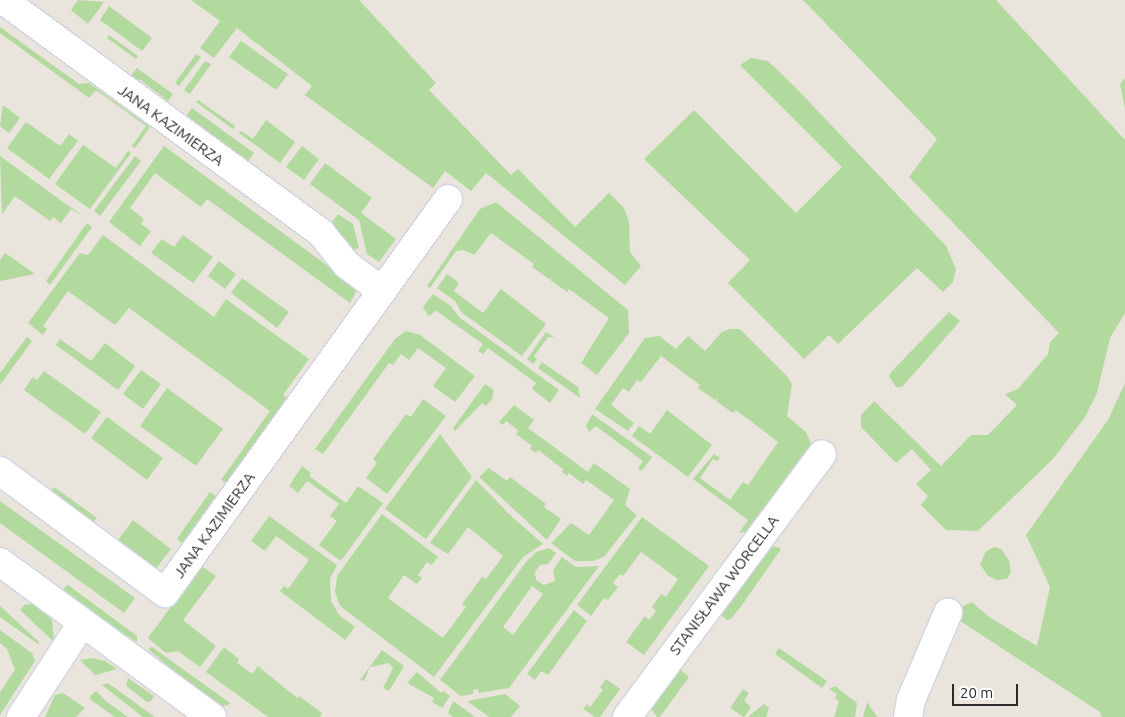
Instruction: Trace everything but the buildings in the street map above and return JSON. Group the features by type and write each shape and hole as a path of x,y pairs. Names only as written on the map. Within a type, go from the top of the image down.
{"street":[{"name":"JANA KAZIMIERZA","path":"3,0 321,233 347,265 382,291"},
{"name":"JANA KAZIMIERZA","path":"0,471 165,593 448,199"},
{"name":"STANISŁAWA WORCELLA","path":"627,717 822,454"},
{"path":"0,562 212,717"},
{"path":"908,717 911,700 948,613"},
{"path":"21,717 82,622"}],"green space":[{"path":"78,0 104,2 88,24 71,10"},
{"path":"191,0 359,0 436,83 429,90 511,175 518,169 575,227 609,193 624,208 629,221 630,252 641,266 625,285 486,173 471,191 445,171 433,188 305,95 312,86 237,28 214,58 200,48 220,21"},
{"path":"803,0 996,0 1125,140 1125,313 1110,338 1097,393 1085,417 1053,459 978,531 946,530 921,505 928,496 916,484 931,470 912,449 896,463 861,427 861,415 874,401 941,466 971,435 988,435 1017,405 1005,394 1018,389 1048,354 1050,342 1059,333 909,177 937,139"},
{"path":"109,6 152,38 142,51 100,20"},
{"path":"0,27 79,84 89,83 150,127 135,148 132,146 146,126 96,90 89,98 0,33"},
{"path":"109,35 138,56 136,59 107,38"},
{"path":"241,41 288,74 276,90 229,57"},
{"path":"196,54 201,57 179,86 175,83"},
{"path":"751,58 768,61 795,87 946,246 956,269 953,282 943,292 917,268 838,344 829,335 804,359 728,283 750,260 644,159 694,110 796,213 842,167 740,65"},
{"path":"205,61 211,64 190,94 184,90"},
{"path":"137,68 173,94 168,101 139,79 134,85 128,80"},
{"path":"1125,78 1125,109 1120,84"},
{"path":"198,100 235,126 233,129 196,102"},
{"path":"3,105 20,118 9,133 0,126"},
{"path":"192,108 254,153 244,166 183,121"},
{"path":"266,120 295,142 280,163 239,133 241,131 253,139"},
{"path":"26,122 60,146 69,134 78,141 49,179 7,148"},
{"path":"83,145 116,168 128,151 131,153 90,209 55,184"},
{"path":"164,146 358,288 350,303 207,199 201,207 155,173 130,208 144,219 141,224 151,231 140,246 109,222"},
{"path":"302,146 319,159 304,180 286,167"},
{"path":"0,156 84,216 71,209 61,223 53,217 50,221 15,196 2,214"},
{"path":"135,156 141,161 100,216 94,211"},
{"path":"325,163 372,198 361,213 396,239 379,262 367,254 359,220 310,184"},
{"path":"496,202 628,310 629,333 597,375 581,363 609,318 569,289 567,292 550,280 552,277 549,279 532,267 534,264 491,233 474,255 463,250 456,251 430,288 427,286 480,209"},
{"path":"338,214 353,224 359,248 349,251 329,227"},
{"path":"87,223 92,227 50,285 46,281"},
{"path":"103,235 214,317 226,299 309,359 283,395 294,404 234,488 221,480 270,411 129,308 115,325 68,291 43,326 47,329 43,335 28,323 80,253 88,255"},
{"path":"183,235 213,257 193,283 151,253 162,239 174,247"},
{"path":"5,253 35,274 0,281 0,260"},
{"path":"219,261 236,274 225,289 208,276"},
{"path":"447,274 459,283 454,291 483,313 501,289 546,324 522,356 461,312 455,301 437,288"},
{"path":"242,278 289,312 277,328 231,293"},
{"path":"433,294 451,306 459,317 559,390 550,403 532,389 536,383 488,348 483,354 478,351 483,344 435,310 430,316 427,314 423,307"},
{"path":"949,312 960,321 902,387 896,387 889,376 892,371"},
{"path":"730,329 740,329 787,376 792,385 787,416 806,432 812,446 750,531 739,533 748,520 693,479 714,454 720,458 717,461 713,459 700,478 730,500 743,482 748,485 778,442 736,410 733,413 716,401 718,398 715,400 698,388 700,385 661,356 641,382 637,380 629,392 623,388 611,405 634,423 628,431 595,409 645,338 659,336 676,349 688,336 705,351 722,332"},
{"path":"406,331 420,335 475,376 455,402 433,386 446,368 418,348 409,360 401,354 393,365 389,363 323,454 315,449 395,339"},
{"path":"546,332 554,337 548,337 534,356 537,359 533,364 527,359"},
{"path":"27,337 32,341 0,385 0,373"},
{"path":"60,339 91,361 105,343 135,366 118,390 56,345"},
{"path":"542,362 578,387 580,398 538,368"},
{"path":"141,370 161,384 143,409 123,394"},
{"path":"44,371 101,412 85,434 24,390 33,377 37,380"},
{"path":"1125,383 1125,717 1102,717 1100,712 957,619 963,606 972,602 989,617 1037,646 1050,587 1026,535 1108,420"},
{"path":"485,384 494,390 492,399 486,406 482,403 455,431 453,428"},
{"path":"167,388 223,429 196,466 140,426"},
{"path":"423,399 446,416 387,494 366,478 377,463 373,459 406,414 411,417"},
{"path":"514,405 534,420 528,428 588,472 594,463 630,489 625,505 637,515 604,557 593,561 575,561 551,543 571,523 589,535 614,500 586,480 583,484 569,473 567,476 562,472 563,469 538,450 536,453 530,449 532,446 516,434 518,430 506,421 503,425 499,422"},
{"path":"667,410 712,445 688,477 632,436 639,426 650,434"},
{"path":"592,414 652,457 642,471 638,468 643,461 596,426 589,432 586,426"},
{"path":"107,417 163,458 147,480 91,438"},
{"path":"440,434 472,477 426,539 385,509"},
{"path":"302,466 311,473 309,476 346,503 358,486 383,503 341,561 319,545 337,521 330,516 339,504 307,481 298,493 289,486"},
{"path":"489,468 507,481 510,477 546,504 544,507 561,519 547,540 479,477"},
{"path":"476,480 509,514 543,544 523,557 434,677 340,606 335,592 337,576 382,514 438,557 432,565 427,562 418,575 422,578 417,584 404,575 388,598 443,638 466,607 462,604 482,577 486,579 503,556 468,527 448,554 430,543"},
{"path":"54,487 97,518 91,525 49,494"},
{"path":"210,492 216,496 182,543 177,539"},
{"path":"0,501 135,598 124,613 0,523"},
{"path":"269,516 337,565 330,579 331,601 339,615 355,627 345,640 280,591 284,586 288,589 309,560 276,536 265,551 251,541"},
{"path":"642,517 709,566 644,655 626,642 645,616 649,620 656,611 652,607 661,594 666,597 678,579 641,552 623,576 620,574 613,583 618,587 608,600 604,598 591,616 577,605"},
{"path":"133,520 171,549 154,571 116,543"},
{"path":"771,545 781,549 742,605 731,619 727,620 717,612"},
{"path":"995,547 1001,549 1009,560 1011,572 1007,579 997,580 988,576 980,564 986,551"},
{"path":"549,548 556,553 548,564 540,565 535,572 536,580 544,585 555,581 553,570 562,557 576,567 599,566 509,688 479,693 478,689 473,690 473,694 461,696 440,680 526,562 536,552","holes":["532,586 543,594 513,635 503,627"]},
{"path":"201,566 216,576 183,620 216,646 200,667 178,651 166,653 148,638"},
{"path":"68,585 137,636 137,642 60,592"},
{"path":"35,603 52,620 54,642 20,610 24,605"},
{"path":"0,606 39,642 38,644 0,617"},
{"path":"574,610 587,621 548,675 541,671 535,680 527,674"},
{"path":"0,630 32,653 35,661 0,715 0,692 15,670 7,649 0,643"},
{"path":"152,647 230,703 217,707 148,649"},
{"path":"224,647 239,659 237,663 252,674 258,666 297,698 299,696 322,713 320,717 268,717 206,672"},
{"path":"779,648 827,681 822,688 775,654"},
{"path":"382,650 404,666 389,691 383,688 393,668 389,663 370,667 364,681 360,680"},
{"path":"93,658 105,661 117,669 95,675 80,660"},
{"path":"677,667 689,677 660,717 657,717 649,706"},
{"path":"417,672 441,693 443,691 450,696 442,708 432,702 434,698 407,683"},
{"path":"128,678 154,696 151,701 147,702 126,686"},
{"path":"606,679 620,689 600,717 595,717 583,709 587,704 590,707 603,690 600,687"},
{"path":"108,683 155,717 143,717 102,685"},
{"path":"835,686 857,703 855,717 834,717 839,701 835,698 837,694 829,689"},
{"path":"743,689 749,693 744,701 751,707 744,717 730,708"},
{"path":"96,691 107,702 128,717 115,717 91,700 90,696"},
{"path":"63,693 85,708 76,717 45,717 55,695"},
{"path":"505,694 520,706 511,717 489,717 467,701"},
{"path":"453,701 474,716 453,717 448,713"},
{"path":"867,702 877,717 863,717"},
{"path":"764,704 769,708 766,717 748,717"}]}
